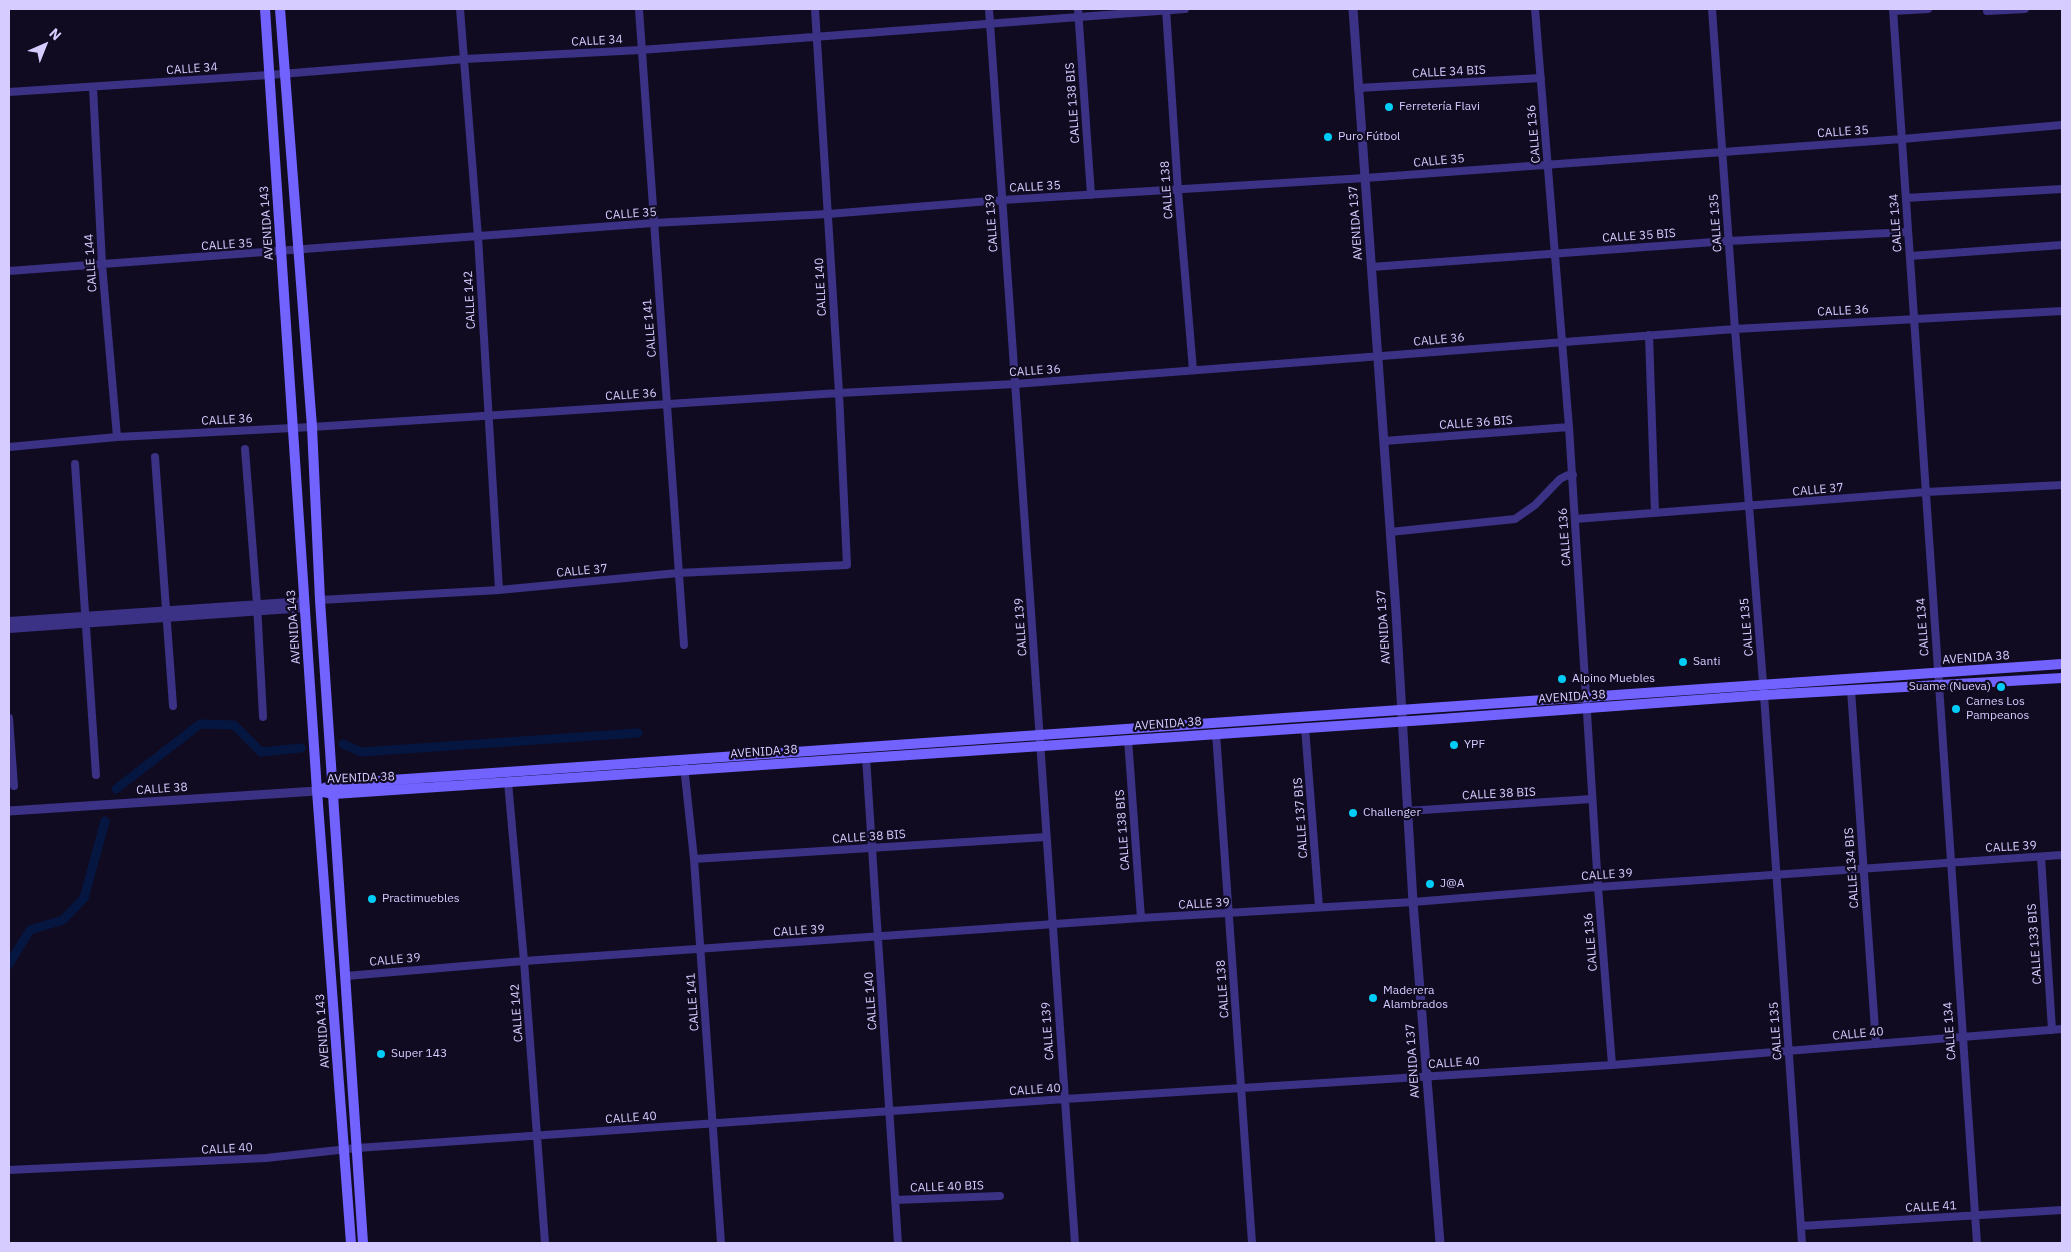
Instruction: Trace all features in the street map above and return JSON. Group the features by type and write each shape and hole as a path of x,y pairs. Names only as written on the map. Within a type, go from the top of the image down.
{"main road":[{"name":"AVENIDA 143","path":"265,9 317,791 351,1243"},
{"path":"280,9 312,427 320,600 363,1243"},
{"name":"AVENIDA 38","path":"334,789 508,782 684,764 866,757 1587,709 1764,690 2062,664"},
{"name":"AVENIDA 38","path":"317,791 684,764 1040,734 1587,696 1764,690 1851,690 2062,678"}],"street":[{"name":"CALLE 142","path":"460,9 478,237 499,590"},
{"name":"CALLE 141","path":"639,9 684,645"},
{"name":"CALLE 140","path":"815,9 839,393 847,565"},
{"name":"CALLE 139","path":"989,9 1041,745 1051,926 1075,1243"},
{"name":"CALLE 138","path":"1166,9 1178,191 1193,370"},
{"name":"CALLE 34","path":"9,92 285,74 465,58 641,50 816,35 990,25 1078,13 1185,9"},
{"name":"AVENIDA 137","path":"1353,9 1403,709 1413,902 1440,1243"},
{"name":"CALLE 136","path":"1535,9 1576,519 1592,800 1612,1065"},
{"name":"CALLE 135","path":"1712,9 1748,507 1764,690 1802,1243"},
{"path":"1893,10 1928,9"},
{"path":"1987,11 2025,9"},
{"name":"CALLE 134","path":"1893,10 1977,1243"},
{"name":"CALLE 138 BIS","path":"1078,13 1091,195"},
{"name":"CALLE 34 BIS","path":"1358,88 1541,78"},
{"name":"CALLE 144","path":"93,87 102,264 117,437"},
{"name":"CALLE 35","path":"9,271 653,223 828,214 1002,200 1178,191 1365,178 2062,126"},
{"path":"1906,198 2062,189"},
{"name":"CALLE 35 BIS","path":"1372,267 1728,241 1908,232"},
{"path":"1910,256 2062,245"},
{"name":"CALLE 36","path":"9,446 117,437 312,427 839,393 1015,384 1735,328 2062,311"},
{"path":"1649,335 1655,513"},
{"name":"CALLE 36 BIS","path":"1384,441 1569,427"},
{"path":"245,450 258,608 263,717"},
{"path":"155,457 172,706"},
{"path":"74,464 96,774"},
{"path":"1390,532 1514,519 1534,505 1560,479 1572,475"},
{"name":"CALLE 37","path":"1576,519 1926,492 2062,485"},
{"name":"CALLE 37","path":"320,600 499,590 678,574 847,565"},
{"path":"9,629 85,620 305,605"},
{"path":"9,621 85,620"},
{"name":"CALLE 134 BIS","path":"1851,690 1876,1044"},
{"path":"9,718 14,786"},
{"name":"CALLE 137 BIS","path":"1305,727 1319,908"},
{"name":"CALLE 138","path":"1216,733 1252,1243"},
{"name":"CALLE 138 BIS","path":"1128,739 1140,918"},
{"name":"CALLE 140","path":"866,757 898,1243"},
{"name":"CALLE 141","path":"684,764 701,949 720,1243"},
{"name":"CALLE 142","path":"508,782 524,961 545,1243"},
{"name":"CALLE 38","path":"9,811 317,791"},
{"name":"CALLE 38 BIS","path":"1407,811 1592,800"},
{"name":"CALLE 38 BIS","path":"694,859 1046,837"},
{"name":"CALLE 39","path":"346,976 524,961 1051,926 1140,918 1413,902 1776,874 2062,855"},
{"name":"CALLE 133 BIS","path":"2041,857 2052,1030"},
{"name":"CALLE 40","path":"9,1170 266,1158 357,1148 1065,1099 1612,1065 2062,1029"},
{"name":"CALLE 40 BIS","path":"895,1200 1000,1196"},
{"name":"CALLE 41","path":"1801,1226 2062,1210"}],"waterway":[{"path":"116,789 200,724 234,725 261,752 301,748"},
{"path":"343,744 361,752 638,733"},
{"path":"9,964 30,930 63,920 84,898 105,821"}],"place":[{"name":"Ferretería Flavi","path":"1389,107"},
{"name":"Puro Fútbol","path":"1328,137"},
{"name":"Santi","path":"1683,662"},
{"name":"Alpino Muebles","path":"1562,679"},
{"name":"Suame (Nueva)","path":"2001,687"},
{"name":"Carnes Los Pampeanos","path":"1956,709"},
{"name":"YPF","path":"1454,745"},
{"name":"Challenger","path":"1353,813"},
{"name":"J@A","path":"1430,884"},
{"name":"Practimuebles","path":"372,899"},
{"name":"Maderera Alambrados","path":"1373,998"},
{"name":"Super 143","path":"381,1054"}]}
